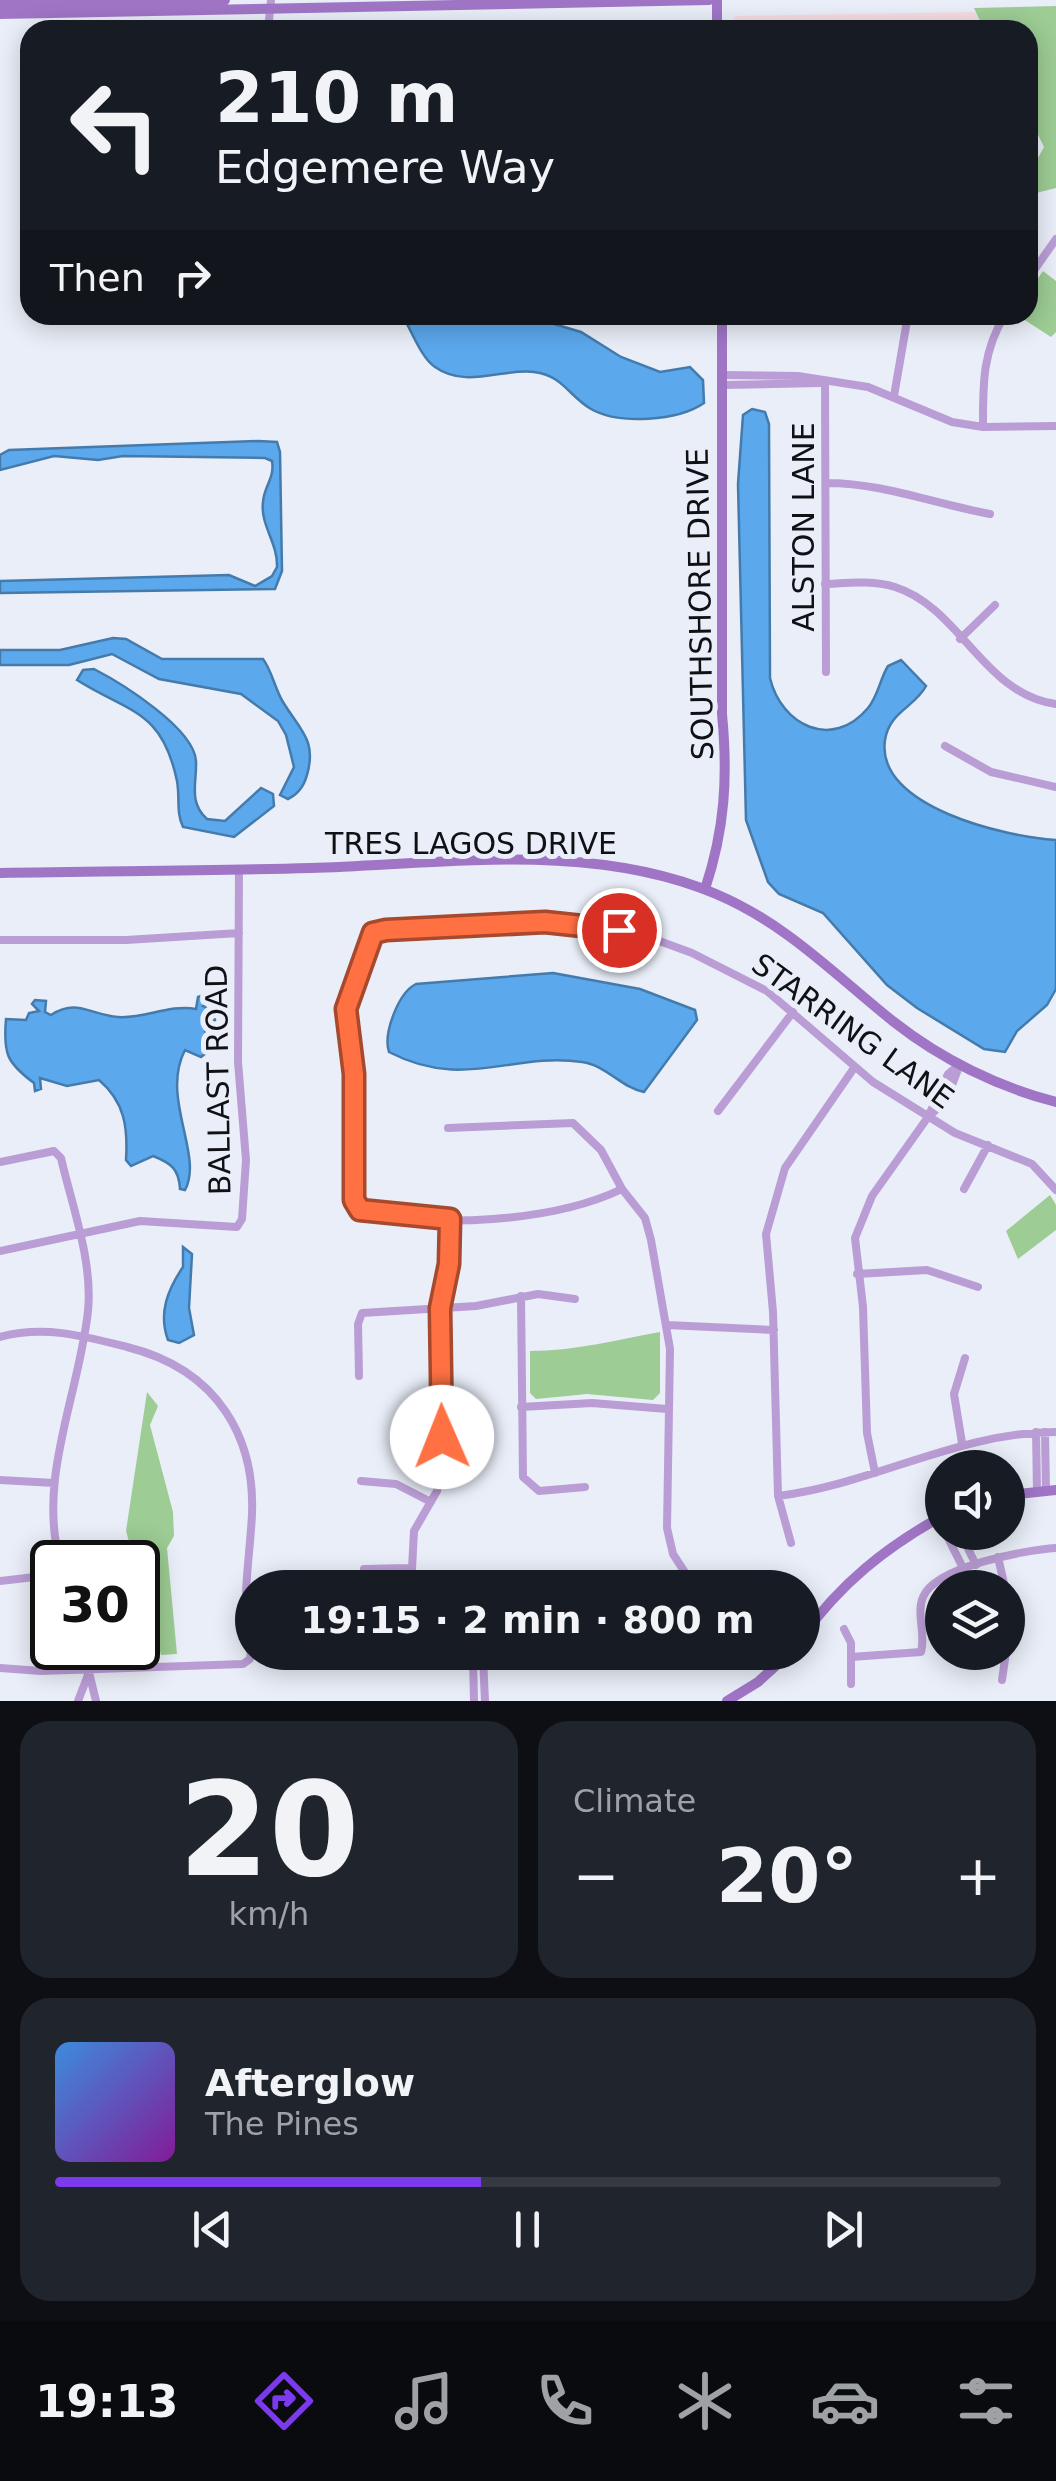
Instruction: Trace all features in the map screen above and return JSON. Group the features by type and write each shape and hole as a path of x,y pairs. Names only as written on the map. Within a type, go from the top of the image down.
{"street":[{"path":"0,4 225,0"},
{"path":"0,14 267,3 709,0"},
{"path":"1038,263 1056,239"},
{"name":"SOUTHSHORE DRIVE","path":"706,889 725,818 728,776 722,714 722,325"},
{"path":"894,396 906,325"},
{"path":"982,427 984,363 999,325"},
{"path":"787,386 788,376"},
{"path":"723,380 788,376 868,387 952,422 982,427 1056,426"},
{"path":"723,380 787,386 825,382"},
{"name":"ALSTON LANE","path":"825,382 826,672"},
{"path":"826,483 879,485 934,504 990,514"},
{"path":"825,584 896,588 927,606 1014,689 1056,704"},
{"path":"960,639 995,604"},
{"path":"945,746 1001,776 1056,788"},
{"name":"TRES LAGOS DRIVE","path":"0,873 577,863 632,868 706,889 802,942 892,1020 960,1064 1056,1102"},
{"name":"BALLAST ROAD","path":"0,1251 140,1220 228,1230 242,1219 246,1160 238,1062 239,870"},
{"name":"STARRING LANE","path":"450,1219 360,1210 354,1200 354,1074 346,1009 373,933 545,922 595,926 643,936 715,963 754,982 854,1068 928,1117 1032,1164 1056,1190"},
{"path":"0,940 126,940 240,933"},
{"path":"718,1111 793,1012"},
{"path":"875,1473 867,1434 864,1307 855,1238 863,1212 928,1117 940,1110 958,1079 960,1064"},
{"path":"791,1544 778,1496 774,1330 765,1257 776,1188 799,1146 854,1068"},
{"path":"448,1128 573,1123 600,1150 622,1189 645,1218 667,1325 668,1528 673,1554 683,1570"},
{"path":"964,1189 979,1169 988,1145"},
{"path":"0,1162 54,1150 61,1158 88,1285 84,1336 54,1483 51,1519 55,1540"},
{"path":"364,1569 410,1568 414,1531 431,1502 443,1458 440,1308 449,1264 450,1219 565,1210 622,1189"},
{"path":"857,1274 927,1270 978,1286"},
{"path":"521,1296 522,1477 528,1487 539,1491 585,1487"},
{"path":"360,1376 358,1324 362,1314 521,1296 575,1299"},
{"path":"667,1325 774,1330"},
{"path":"0,1337 37,1330 84,1336 174,1361 215,1396 234,1426 242,1451 252,1526 245,1574 250,1659 233,1665 88,1671 0,1668"},
{"path":"962,1443 954,1394 964,1358"},
{"path":"522,1407 592,1403 667,1409"},
{"path":"778,1496 875,1473 1003,1433 1046,1432 1041,1460 1046,1491"},
{"path":"0,1480 54,1483"},
{"path":"361,1481 396,1484 431,1502"},
{"path":"820,1615 850,1579 880,1554 925,1526"},
{"path":"954,1550 964,1570 998,1557 1056,1548"},
{"path":"968,1550 976,1565"},
{"path":"998,1557 1001,1570"},
{"path":"0,1581 30,1578"},
{"path":"851,1656 921,1652 925,1592"},
{"path":"844,1629 851,1656 851,1684"},
{"path":"477,1670 474,1697 485,1697 480,1670"},
{"path":"727,1701 765,1670"},
{"path":"1002,1680 1003,1670"},
{"path":"88,1671 88,1690 96,1701"},
{"path":"78,1701 88,1690"}],"shaded area":[{"path":"975,12 979,20 734,20 735,16"}],"green space":[{"path":"1056,6 1056,188 1038,192 1038,158 1044,147 1038,135 1038,20 979,20 974,8"},
{"path":"1043,271 1056,281 1056,332 1051,337 1032,325 1038,325 1038,278"},
{"path":"1050,1195 1056,1205 1056,1230 1018,1259 1006,1231"},
{"path":"660,1332 660,1393 653,1400 587,1394 536,1399 530,1393 530,1351 579,1347"},
{"path":"147,1392 158,1406 150,1425 173,1512 174,1536 167,1548 177,1654 161,1655 160,1651 160,1540 129,1540 126,1531"}],"water":[{"path":"407,325 558,325 581,332 621,357 660,372 690,367 703,380 704,403 664,417 617,417 591,409 544,374 459,376 435,367"},
{"path":"752,409 765,412 769,424 770,678 785,709 810,727 839,728 868,708 888,666 901,660 926,686 887,731 887,763 900,783 922,800 977,825 1056,840 1056,989 1047,1005 1017,1031 1005,1052 984,1049 917,1008 887,985 823,913 779,894 768,882 746,820 738,484 743,415"},
{"path":"277,442 280,452 282,571 275,589 0,593 0,581 229,575 255,586 272,576 277,558 263,510 273,467 272,461 265,458 123,456 98,460 54,456 0,470 0,455 9,450"},
{"path":"113,638 126,639 162,659 263,659 308,744 310,763 306,779 295,795 288,799 280,795 294,767 286,735 278,721 241,694 159,679 112,654 69,665 0,665 0,650 60,650"},
{"path":"94,669 154,708 183,735 196,761 197,806 207,819 225,821 261,788 273,794 274,806 234,837 183,827 177,781 162,739 141,716 77,680 83,670"},
{"path":"553,973 640,989 695,1010 697,1020 644,1092 582,1062 556,1060 441,1069 389,1052 388,1035 394,1015 403,996 416,984"},
{"path":"204,995 208,1001 203,1006 214,1012 215,1020 205,1031 215,1046 201,1057 185,1050 177,1087 190,1160 185,1190 180,1189 176,1172 165,1161 153,1156 131,1166 126,1160 123,1116 108,1088 99,1080 67,1086 40,1078 41,1089 35,1091 34,1083 12,1063 6,1049 6,1019 26,1020 29,1013 39,1011 32,1004 35,1000 46,1001 45,1012 51,1015 76,1008 128,1017 176,1008 196,1009 198,997"},
{"path":"183,1247 192,1254 189,1308 194,1335 179,1343 168,1340 164,1311 183,1267"}],"route":[{"path":"442,1437 440,1308 449,1264 450,1219 374,1214 360,1210 354,1200 354,1074 346,1028 350,991 373,933 386,930 545,922 619,930"}]}
